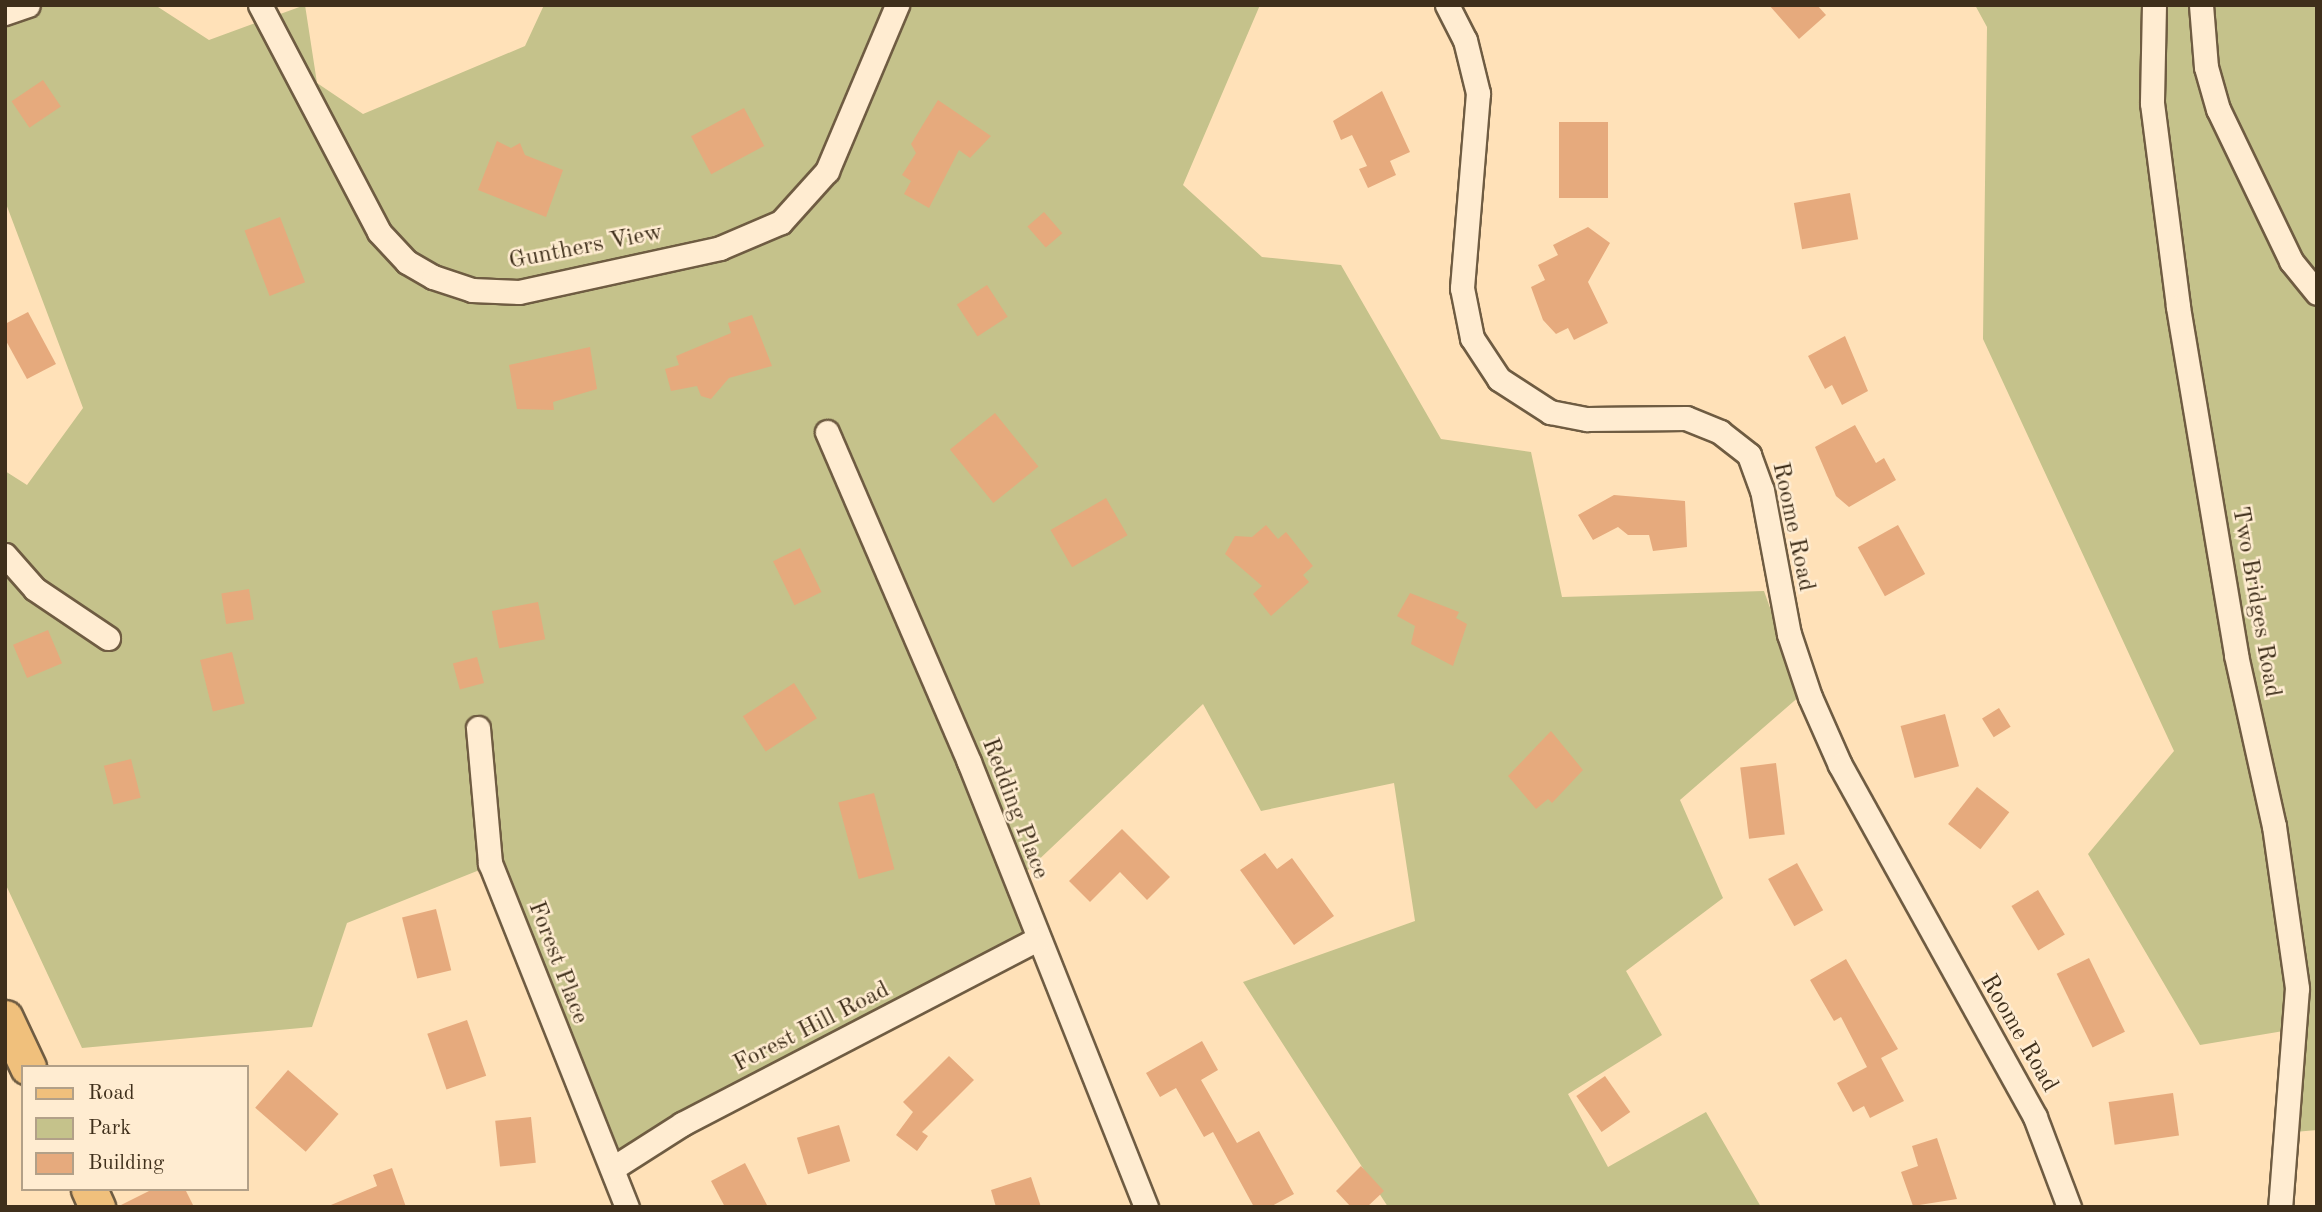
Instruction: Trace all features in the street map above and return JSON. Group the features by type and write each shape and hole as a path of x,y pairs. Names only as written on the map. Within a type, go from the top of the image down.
{"main road":[{"path":"5,1018 27,1065"},
{"path":"90,1191 97,1207"}],"street":[{"path":"5,13 28,5"},
{"name":"Gunthers View","path":"260,5 379,232 407,262 433,277 472,290 519,292 720,248 780,222 827,171 897,5"},
{"name":"Roome Road","path":"1447,5 1465,40 1478,93 1462,288 1477,350 1499,379 1550,412 1587,419 1686,418 1720,432 1749,455 1762,490 1789,634 1810,697 1840,765 2035,1117 2069,1207"},
{"name":"Two Bridges Road","path":"2154,5 2152,103 2178,307 2236,655 2274,826 2297,988 2280,1207"},
{"path":"2201,5 2206,67 2218,109 2291,261 2317,293"},
{"name":"Redding Place","path":"827,432 965,753 1146,1207"},
{"path":"5,555 35,589 108,638"},
{"name":"Forest Place","path":"478,728 490,863 627,1207"},
{"name":"Forest Hill Road","path":"613,1168 682,1124 1037,939"}],"green space":[{"path":"5,5 155,5 209,40 305,5 317,83 363,114 525,46 544,5 1260,5 1183,185 1262,257 1341,265 1441,439 1531,452 1562,597 1764,591 1801,695 1680,800 1723,898 1626,971 1662,1035 1568,1094 1608,1167 1706,1112 1761,1207 1388,1207 1243,982 1415,921 1394,783 1261,811 1203,704 1011,886 1032,943 610,1166 487,867 347,923 312,1027 82,1048 5,883 5,471 27,485 83,408 5,201"},
{"path":"1975,5 2317,5 2317,1130 2283,1133 2289,1030 2200,1045 2088,854 2174,751 1983,339 1987,27"}],"building":[{"path":"1769,5 1817,5 1826,15 1799,39"},
{"path":"43,80 61,107 29,128 11,101"},
{"path":"1382,91 1410,152 1390,161 1396,175 1368,188 1359,169 1367,166 1352,135 1341,140 1333,121"},
{"path":"938,100 991,136 970,158 959,150 929,208 904,194 911,181 902,175 916,153 911,144"},
{"path":"744,108 764,146 711,174 691,136"},
{"path":"1559,122 1608,122 1608,198 1559,198"},
{"path":"497,141 511,148 520,143 525,155 563,170 546,217 478,190"},
{"path":"1850,193 1858,239 1802,249 1794,203"},
{"path":"1044,212 1062,233 1046,248 1027,226"},
{"path":"280,217 305,282 270,296 245,231"},
{"path":"1588,227 1610,243 1588,282 1608,323 1574,340 1568,328 1556,334 1543,320 1531,287 1545,280 1538,265 1558,255 1553,245"},
{"path":"987,285 1008,317 978,336 957,305"},
{"path":"28,312 56,364 27,379 5,339 5,324"},
{"path":"752,315 772,366 729,378 711,399 701,396 697,386 671,391 665,369 679,365 676,356 731,333 728,323"},
{"path":"1845,336 1868,391 1842,405 1832,385 1825,389 1808,356"},
{"path":"590,347 597,389 553,402 554,410 517,409 509,365"},
{"path":"995,413 1038,467 993,503 950,450"},
{"path":"1855,425 1876,463 1884,458 1896,480 1849,507 1836,496 1815,447"},
{"path":"1614,495 1685,501 1687,547 1653,551 1649,535 1628,535 1618,527 1593,540 1578,515"},
{"path":"1106,498 1128,535 1072,567 1051,530"},
{"path":"1266,525 1278,539 1286,532 1313,566 1303,575 1309,582 1271,616 1253,594 1262,586 1225,554 1235,536 1252,537"},
{"path":"1898,525 1925,574 1885,596 1858,547"},
{"path":"800,548 821,592 795,605 773,561"},
{"path":"249,589 254,620 226,624 221,593"},
{"path":"1410,593 1459,612 1456,618 1467,624 1453,666 1411,644 1415,626 1397,616"},
{"path":"538,602 545,639 499,648 492,611"},
{"path":"48,630 62,663 27,678 13,645"},
{"path":"232,652 245,703 213,711 200,660"},
{"path":"477,657 484,683 460,690 453,663"},
{"path":"794,683 817,718 766,751 743,716"},
{"path":"1999,708 2011,727 1994,737 1982,719"},
{"path":"1945,714 1959,766 1915,778 1901,726"},
{"path":"1551,731 1583,770 1552,803 1548,799 1536,809 1508,776"},
{"path":"131,759 141,798 114,805 104,766"},
{"path":"1776,763 1785,834 1749,839 1740,767"},
{"path":"1977,787 2009,812 1980,849 1948,824"},
{"path":"874,793 894,869 859,879 838,803"},
{"path":"1122,829 1170,877 1147,900 1120,872 1090,902 1069,881"},
{"path":"1265,853 1277,869 1292,858 1334,916 1294,945 1240,870"},
{"path":"1797,863 1823,910 1794,926 1768,879"},
{"path":"2038,890 2065,935 2038,951 2011,906"},
{"path":"436,909 451,970 417,979 402,917"},
{"path":"2089,958 2125,1032 2093,1047 2057,974"},
{"path":"1846,959 1898,1049 1881,1058 1904,1101 1870,1118 1864,1106 1853,1112 1837,1083 1867,1067 1841,1017 1834,1021 1810,980"},
{"path":"467,1020 486,1076 446,1089 427,1034"},
{"path":"1202,1041 1218,1070 1201,1080 1237,1143 1259,1131 1294,1194 1270,1207 1254,1207 1213,1132 1204,1137 1176,1088 1160,1097 1146,1073"},
{"path":"949,1056 974,1080 922,1132 928,1136 917,1151 896,1135 913,1112 903,1102"},
{"path":"288,1070 339,1114 306,1152 255,1108"},
{"path":"1605,1076 1630,1112 1602,1132 1576,1096"},
{"path":"2173,1093 2179,1136 2115,1145 2109,1102"},
{"path":"531,1117 536,1163 500,1167 495,1121"},
{"path":"839,1125 850,1161 808,1174 797,1138"},
{"path":"1937,1138 1957,1199 1913,1206 1901,1172 1918,1166 1912,1146"},
{"path":"745,1163 768,1207 725,1207 711,1181"},
{"path":"1361,1166 1384,1191 1367,1207 1351,1207 1336,1191"},
{"path":"392,1168 406,1207 326,1207 377,1186 373,1175"},
{"path":"1031,1177 1041,1207 996,1207 991,1190"},
{"path":"149,1191 186,1191 194,1207 117,1207"}]}
